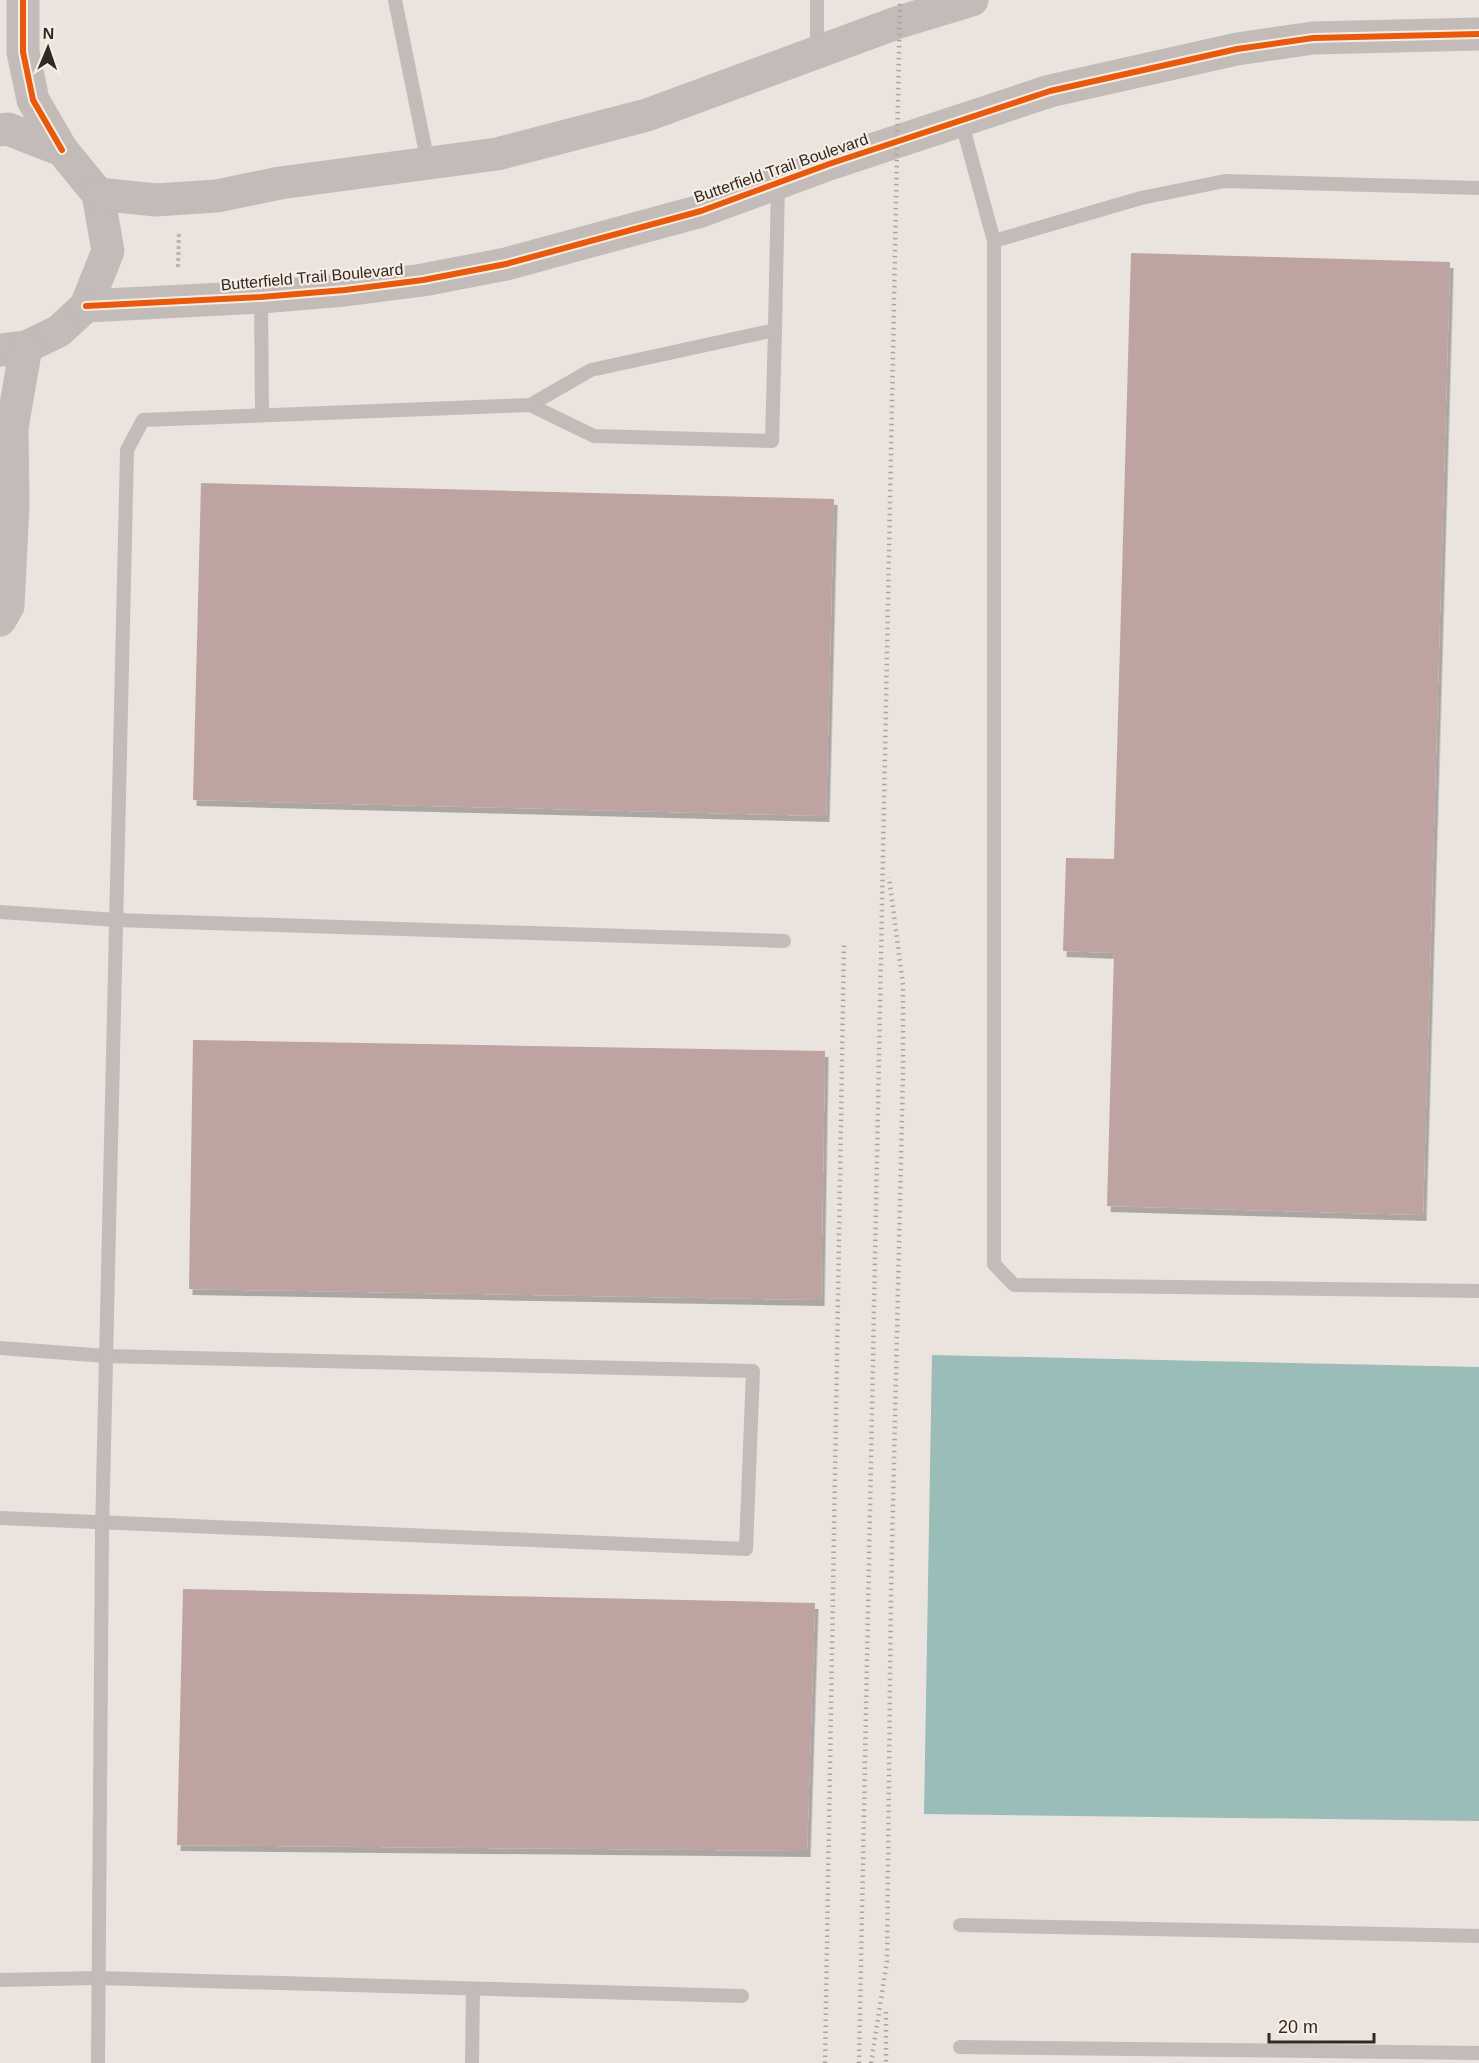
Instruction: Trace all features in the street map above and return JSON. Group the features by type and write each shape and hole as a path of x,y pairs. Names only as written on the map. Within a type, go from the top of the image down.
{"street":[{"path":"0,620 8,606 13,507 13,348 59,331 86,306 108,251 98,194 62,150 33,100 23,52 23,0"},
{"path":"98,194 156,200 217,195 280,183 497,154 647,115 899,22 969,1"},
{"name":"Butterfield Trail Boulevard","path":"86,306 261,297 345,290 423,280 506,264 701,211 1050,91 1237,49 1313,38 1479,33"},
{"path":"0,130 8,129 62,150"}],"lane":[{"path":"395,0 428,163"},
{"path":"817,0 817,53"},
{"path":"961,120 994,241 994,1264 1014,1285 1479,1291"},
{"path":"994,241 1141,198 1225,182 1479,188"},
{"path":"98,2063 102,1522 127,450 143,420 530,405 594,436 772,441 778,183"},
{"path":"261,297 262,414"},
{"path":"530,405 591,370 776,330"},
{"path":"0,912 116,920 784,941"},
{"path":"0,1348 106,1356 753,1371 746,1549 0,1518"},
{"path":"960,1925 1479,1936"},
{"path":"0,1980 98,1978 742,1996"},
{"path":"472,2063 473,1989"},
{"path":"960,2048 1479,2053"}],"path":[{"path":"177,270 180,223"}],"water":[{"path":"932,1355 1479,1367 1479,1821 924,1814"}],"building":[{"path":"1131,253 1450,262 1423,1215 1107,1206 1114,953 1063,951 1066,858 1114,859"},
{"path":"201,483 834,499 826,816 193,800"},
{"path":"193,1040 825,1051 821,1300 189,1289"},
{"path":"183,1589 815,1603 807,1851 177,1845"}],"railway":[{"path":"859,2063 900,0"},
{"path":"871,2063 887,1961 891,1592 903,1073 903,985 889,877"},
{"path":"825,2063 844,943"},
{"path":"886,2012 886,2063"}],"cycle path":[{"path":"23,0 23,52 33,100 62,150"},
{"path":"86,306 261,297 345,290 423,280 506,264 701,211 829,164 1050,91 1237,49 1313,38 1479,34"}]}
